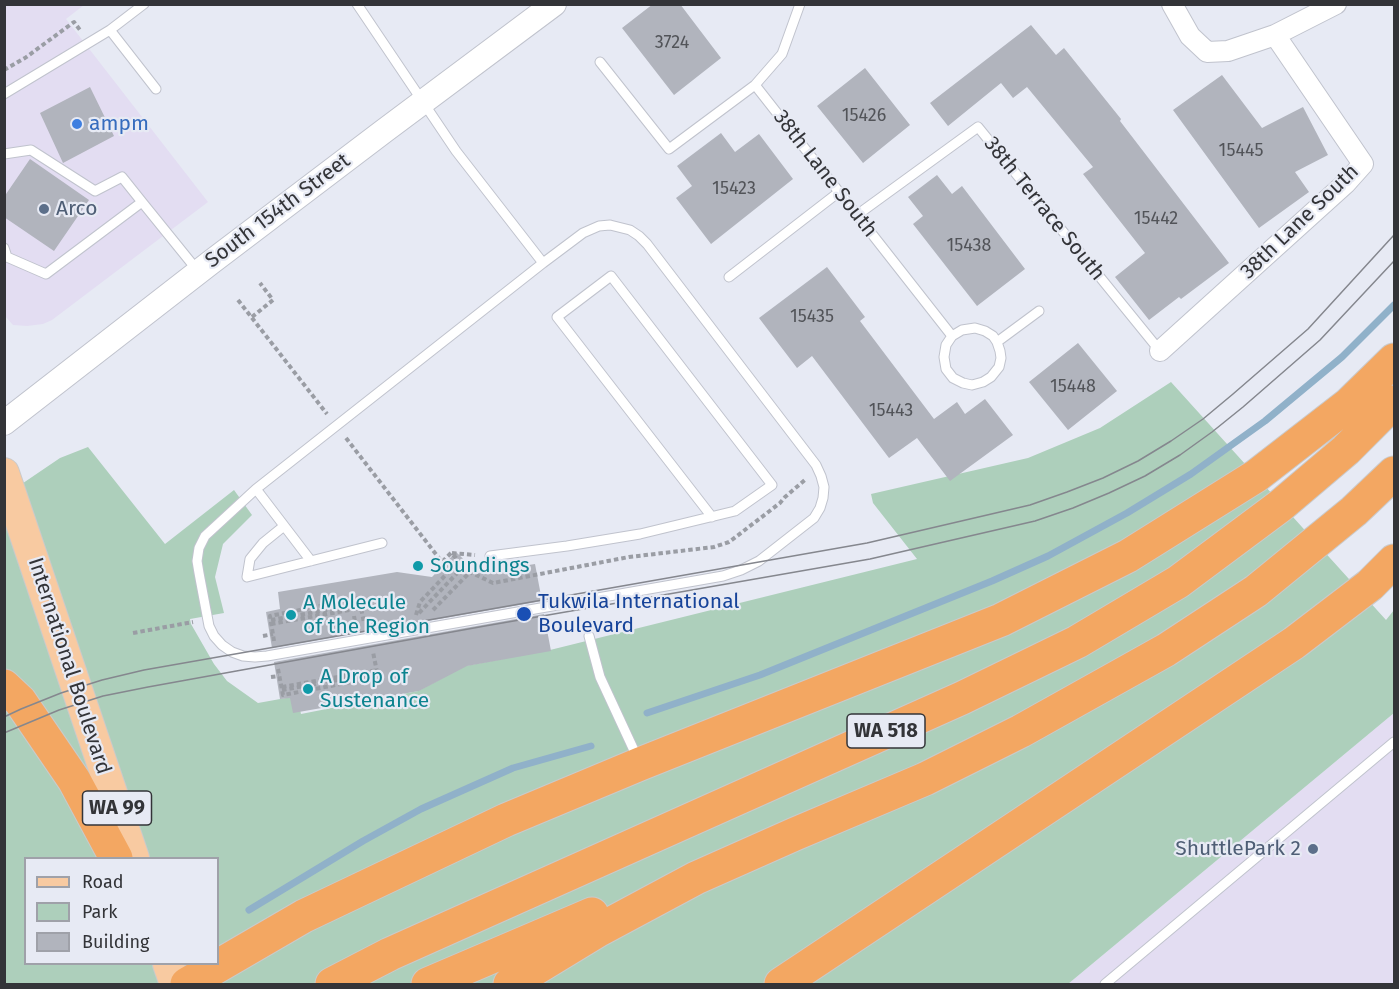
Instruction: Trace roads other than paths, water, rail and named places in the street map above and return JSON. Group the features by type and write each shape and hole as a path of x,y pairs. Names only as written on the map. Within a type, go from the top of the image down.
{"highway":[{"path":"187,984 304,916 506,820 1001,620 1128,556 1256,476 1349,404 1395,360"},
{"name":"WA 518","path":"332,984 390,954 962,698 1077,642 1178,582 1280,506 1346,450 1395,402"},
{"name":"WA 518","path":"428,984 598,912 696,878 925,779 1020,731 1166,650 1256,591 1354,511 1395,473"},
{"path":"781,984 1294,643 1370,585 1395,561"},
{"path":"4,686 20,700 74,780 116,857"},
{"path":"510,984 599,930 696,878"}],"main road":[{"name":"International Boulevard","path":"4,473 134,857"},
{"path":"169,965 175,984"}],"street":[{"name":"South 154th Street","path":"4,423 198,272 554,4"},
{"path":"1172,4 1190,36 1207,52 1228,51 1275,35 1336,4"},
{"name":"38th Lane South","path":"1160,351 1346,183 1363,164 1275,35"}],"lane":[{"path":"4,94 110,30 144,4"},
{"path":"357,4 456,152 543,263"},
{"path":"600,62 669,149 755,85 782,54 799,5"},
{"path":"110,30 156,89"},
{"name":"38th Lane South","path":"755,85 952,336"},
{"name":"38th Terrace South","path":"857,215 978,127 1160,351"},
{"path":"4,154 31,150 94,191 122,177 198,272"},
{"path":"729,277 839,192"},
{"path":"4,248 8,257 46,274 142,202"},
{"path":"599,226 620,227 639,236 816,465 824,486 820,508 814,518 759,561 723,576 267,656 243,656 222,645 208,626 197,561 199,548 205,536 256,489 543,263 583,233 599,226"},
{"path":"490,556 640,534 712,517 735,511 772,485 611,276 557,317 712,517"},
{"path":"997,342 1039,311"},
{"path":"975,328 993,336 1000,351 999,367 991,377 972,385 953,378 946,369 944,357 946,345 952,336 962,330 975,328"},
{"path":"256,489 311,561"},
{"path":"284,526 263,543 250,559 247,577 382,543"},
{"path":"589,636 600,677 640,764"},
{"path":"1105,984 1395,742"}],"waterway":[{"path":"647,713 760,675 992,581 1048,556 1127,513 1191,474 1265,421 1342,357 1394,305"},
{"path":"249,910 421,809 513,768 591,746"}],"tram line":[{"path":"4,717 61,693 144,670 867,543 1030,505 1103,478 1138,461 1203,419 1308,329 1394,235"},
{"path":"4,733 59,710 103,696 870,559 1035,521 1073,508 1145,476 1212,432 1320,340 1394,261"}],"place":[{"name":"ampm","path":"77,124"},
{"name":"Arco","path":"44,209"},
{"name":"Soundings","path":"418,566"},
{"name":"Tukwila International Boulevard","path":"524,614"},
{"name":"A Molecule of the Region","path":"291,615"},
{"name":"A Drop of Sustenance","path":"308,689"},
{"name":"ShuttlePark 2","path":"1313,849"}]}
